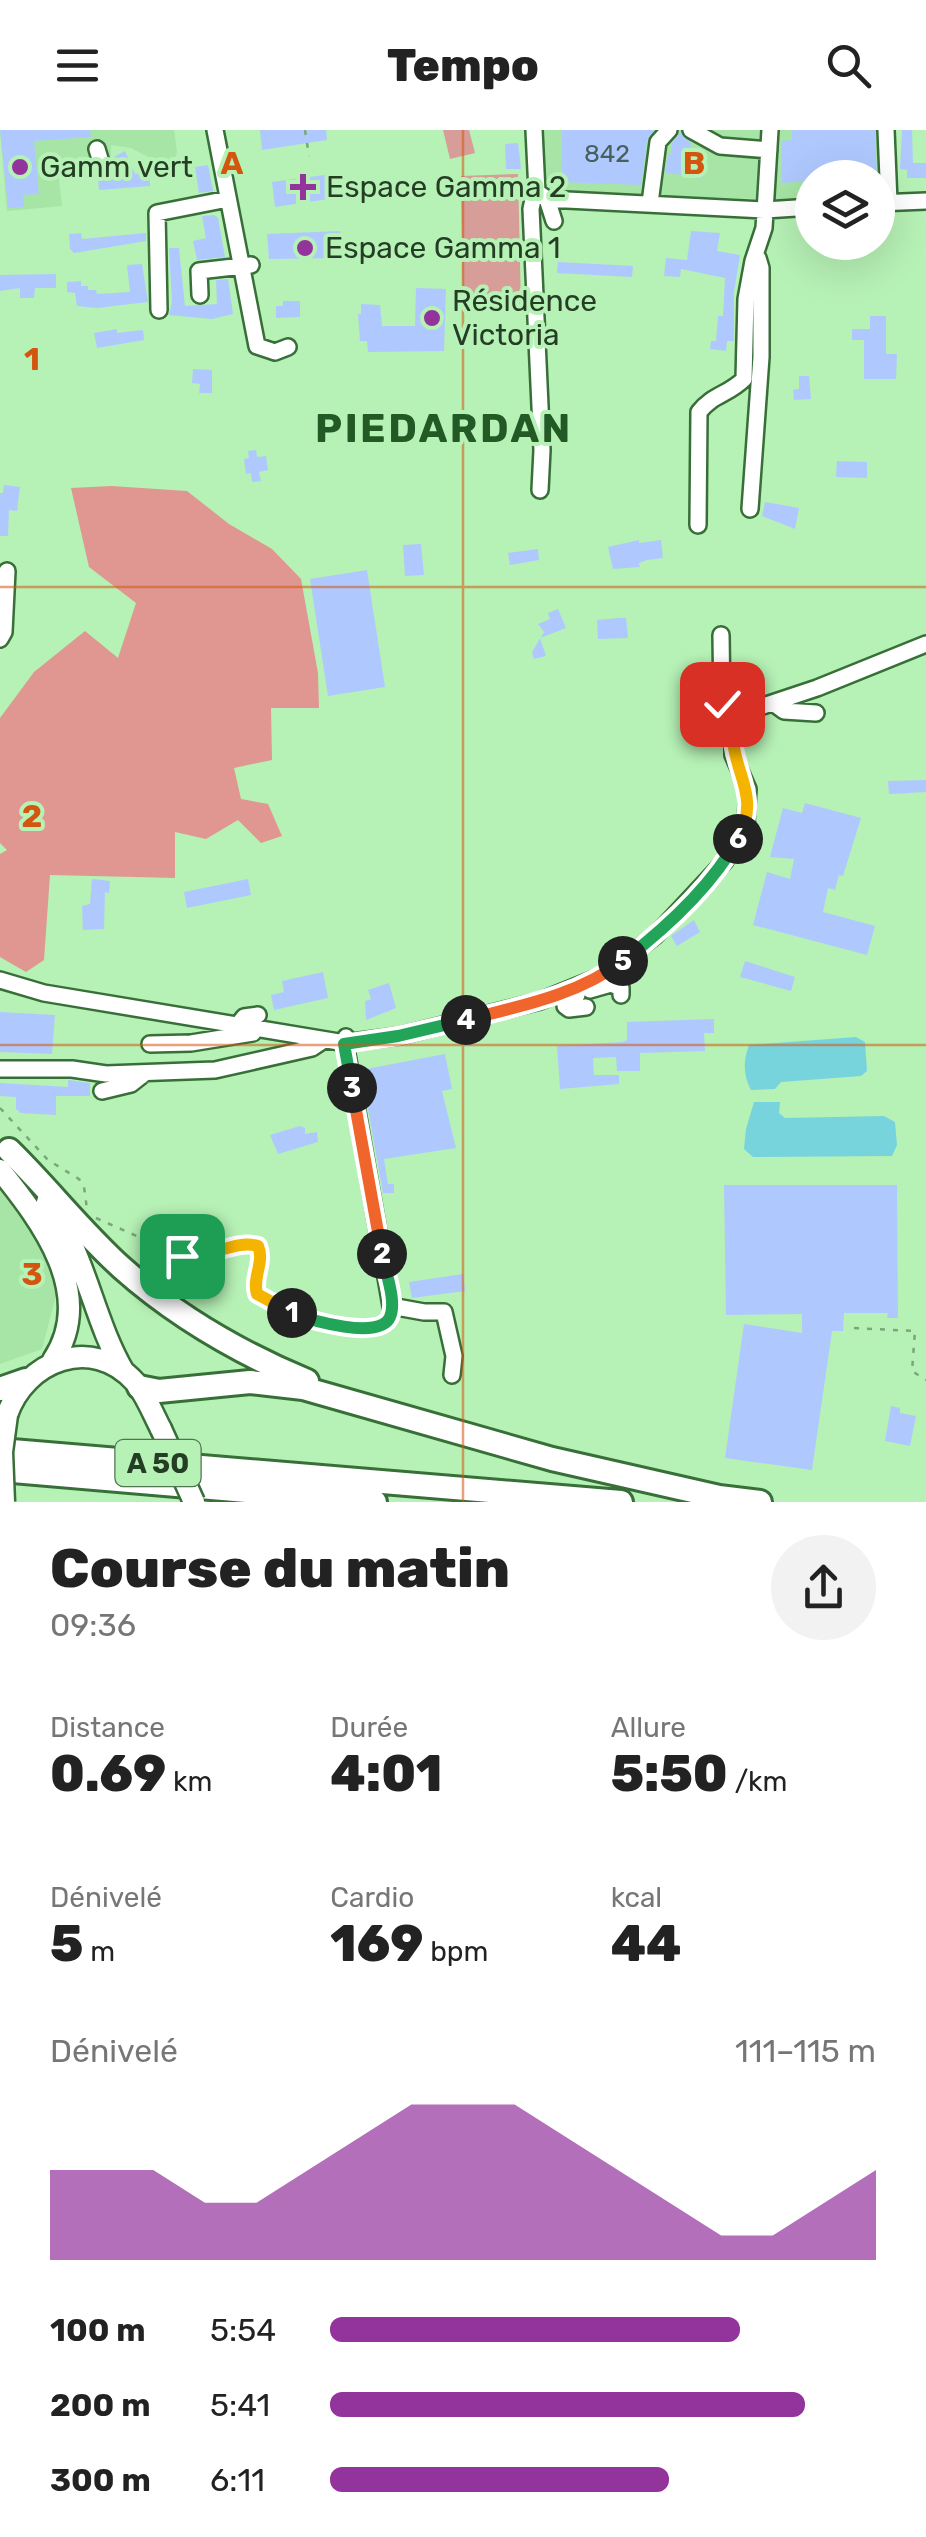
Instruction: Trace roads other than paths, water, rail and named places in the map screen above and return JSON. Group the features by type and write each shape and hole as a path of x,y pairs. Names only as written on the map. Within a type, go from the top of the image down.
{"highway":[{"path":"3,1154 157,1297 254,1358 370,1408"},
{"path":"0,1389 26,1380"},
{"path":"132,1380 159,1391 224,1383 279,1384 568,1463 760,1502"},
{"name":"A 50","path":"0,1450 621,1502"},
{"name":"A 50","path":"0,1470 374,1502"}],"main road":[{"path":"3,1154 45,1231 64,1274 68,1294 67,1330 53,1360 26,1380 15,1393 6,1415 2,1452 4,1502"},
{"path":"3,1154 66,1229 99,1321 161,1429 194,1502"},
{"path":"53,1360 98,1359 132,1380"}],"street":[{"path":"215,130 228,199 247,264 257,346 276,352 288,347"},
{"path":"534,130 537,192 548,199 765,210 795,208"},
{"path":"650,203 658,142 669,130"},
{"path":"885,160 886,130"},
{"path":"694,131 720,146 768,150"},
{"path":"698,524 699,412 710,398 732,391 744,379 746,299 764,228 762,177 767,132"},
{"path":"536,183 531,209 542,432 540,490"},
{"path":"159,310 156,214 228,199"},
{"path":"548,199 554,221"},
{"path":"895,202 926,201"},
{"path":"750,509 760,357 761,268 756,252"},
{"path":"200,294 199,271 247,264"},
{"path":"0,639 4,632 7,570"},
{"path":"579,996 591,973 604,975 656,935 725,862 750,823 748,789 733,755 729,718 722,704 722,635"},
{"path":"729,718 926,644"},
{"path":"773,703 784,711 816,713"},
{"path":"44,993 45,974"},
{"path":"0,980 44,993 237,1026 260,1023 324,1040 398,1036 579,996 612,984 620,988 620,995"},
{"path":"150,1044 191,1043 260,1023"},
{"path":"346,1039 392,1306 444,1312 454,1356 452,1374"},
{"path":"0,1070 215,1070 312,1048 324,1040"},
{"path":"102,1092 130,1084 145,1072"}],"water":[{"path":"856,1037 865,1042 867,1071 861,1076 781,1082 775,1089 751,1090 746,1079 749,1045"},
{"path":"754,1102 780,1102 779,1113 785,1118 884,1116 895,1122 897,1145 892,1156 753,1157 744,1149"}],"place":[{"name":"Gamm vert","path":"20,167"},
{"name":"Espace Gamma 2","path":"303,187"},
{"name":"Espace Gamma 1","path":"305,248"},
{"name":"Résidence Victoria","path":"432,318"}],"district":[{"name":"PIEDARDAN","path":"444,428"}]}
